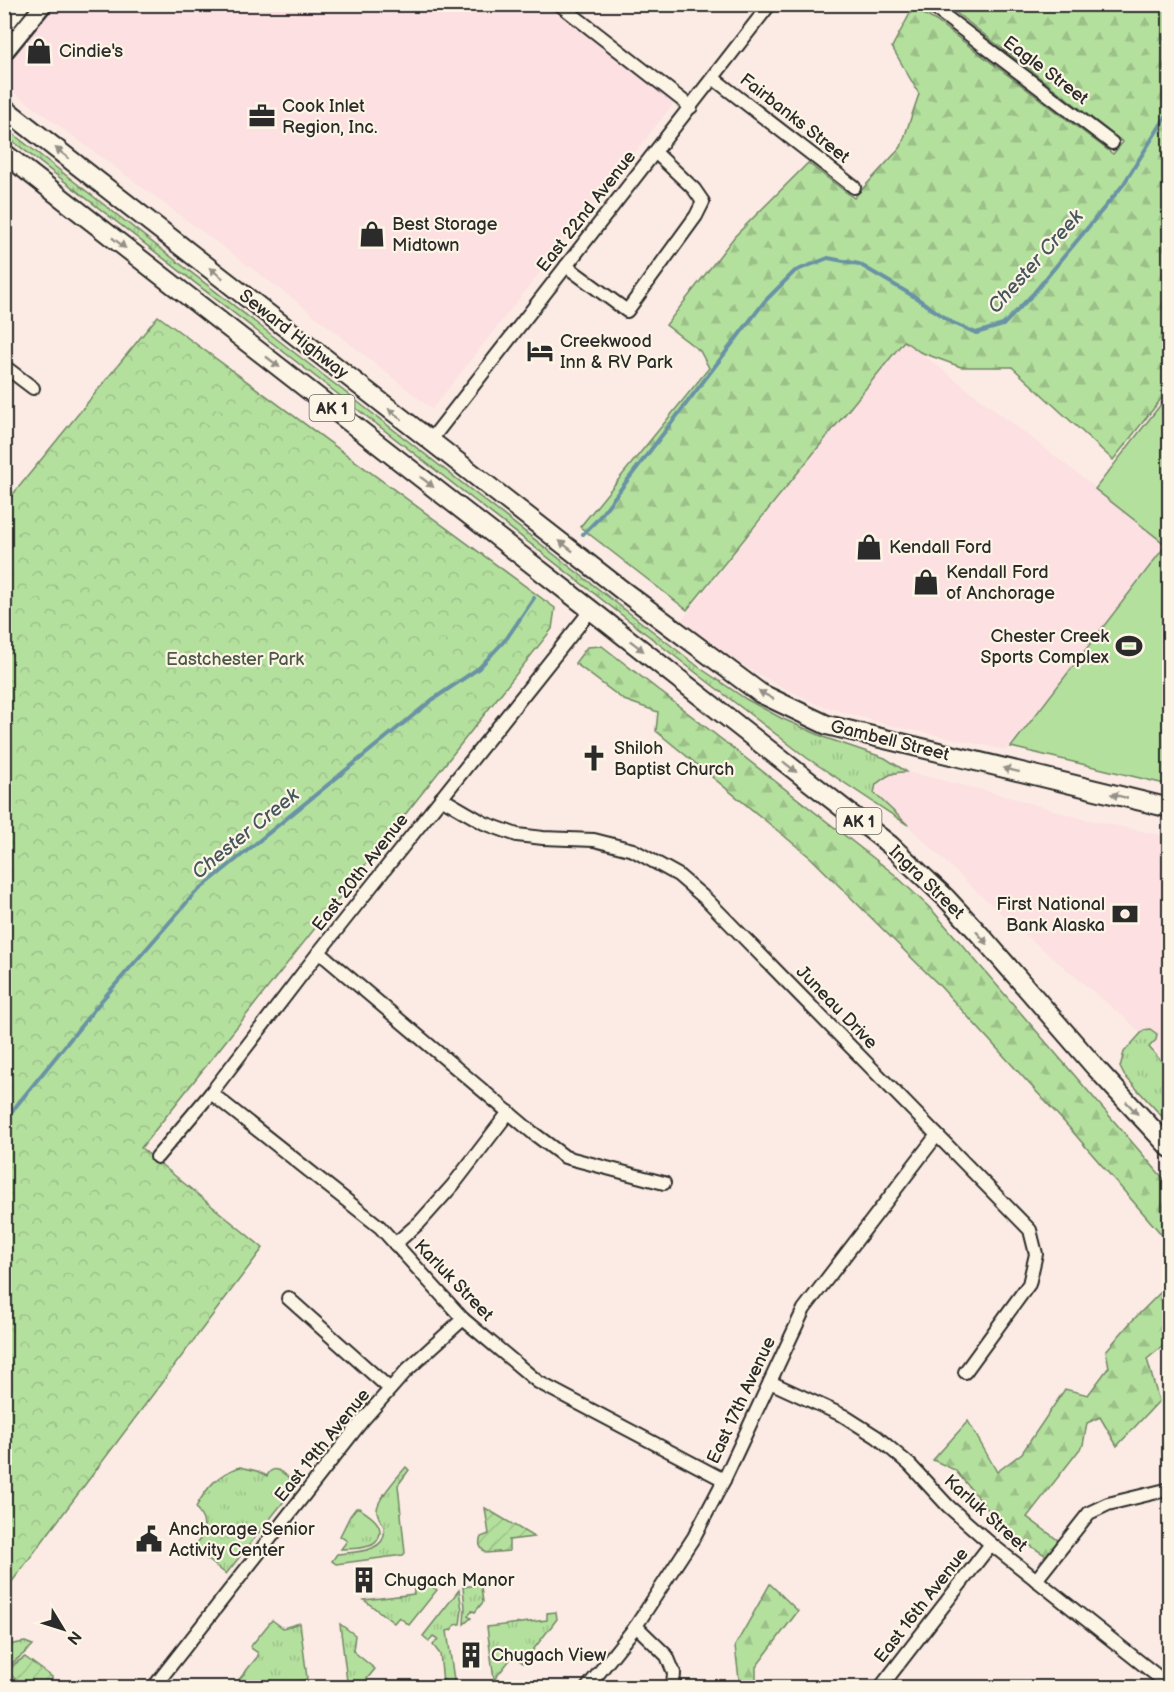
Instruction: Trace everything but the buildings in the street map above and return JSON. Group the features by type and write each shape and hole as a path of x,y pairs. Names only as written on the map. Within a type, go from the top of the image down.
{"highway":[{"name":"Seward Highway","path":"4,108 612,582"},
{"name":"Seward Highway","path":"4,153 591,610"},
{"path":"4,167 73,207"},
{"name":"Gambell Street","path":"612,582 760,693 827,725 1170,808"},
{"name":"Ingra Street","path":"591,610 890,845 946,898 983,938 1095,1067 1170,1148"}],"main road":[{"path":"4,27 22,4"},
{"path":"4,54 44,4"}],"street":[{"path":"559,4 691,107"},
{"name":"East 22nd Avenue","path":"430,441 770,4"},
{"name":"Eagle Street","path":"929,4 1112,143"},
{"name":"Fairbanks Street","path":"713,78 854,187"},
{"path":"566,266 627,311 696,216 703,202 694,189 655,152"},
{"path":"4,366 33,388"},
{"name":"East 20th Avenue","path":"157,1157 211,1093 319,952 591,610"},
{"name":"Juneau Drive","path":"441,798 484,823 517,836 594,840 633,850 678,875 707,900 1030,1230 1036,1254 1029,1284 965,1372"},
{"path":"319,952 565,1157 664,1184"},
{"name":"Karluk Street","path":"211,1093 380,1227 463,1319 538,1382 724,1480"},
{"path":"395,1244 420,1222 453,1185 509,1112"},
{"name":"East 17th Avenue","path":"587,1688 636,1626 694,1537 724,1480 804,1309 937,1135"},
{"path":"288,1299 390,1389"},
{"name":"East 19th Avenue","path":"153,1688 362,1421 407,1371 463,1319"},
{"name":"Karluk Street","path":"770,1383 844,1416 877,1437 910,1465 948,1506 991,1544 1170,1686"},
{"path":"1036,1580 1089,1513 1108,1504 1170,1489"},
{"name":"East 16th Avenue","path":"880,1688 991,1544"},
{"path":"636,1626 668,1656 674,1673 673,1688"}],"shaded area":[{"path":"52,5 547,5 674,103 432,409 296,301 12,91 7,63"},
{"name":"Kendall Ford of Anchorage","path":"904,340 1169,544 1006,750 889,725 819,705 742,665 682,620"},
{"path":"897,771 995,793 1080,818 1169,837 1169,1066 1144,1036 1125,1018 974,889 874,793 876,784"}],"green space":[{"path":"946,5 1169,5 1170,276 1164,283 1169,288 1169,389 1113,460 1012,367 961,367 920,352 904,341 687,610 580,527 709,368 700,351 666,325 735,236 808,163 854,198 901,147 919,94 892,47 913,8 936,21 1113,154 1123,142"},
{"path":"4,127 700,668 746,699 781,718 826,738 885,758 907,772 894,773 876,784 874,793 908,825 807,758 695,672 5,135"},
{"name":"Eastchester Park","path":"158,316 555,608 552,629 141,1148 263,1248 5,1591 5,504"},
{"name":"Chester Creek Sports Complex","path":"1169,394 1169,785 1011,747 1166,545 1095,489"},
{"path":"602,646 894,874 932,910 1169,1185 1169,1243 1066,1124 938,984 811,858 656,731 658,712 624,700 575,663 587,647"},
{"path":"1150,1029 1157,1034 1156,1040 1149,1047 1169,1070 1169,1124 1124,1075 1120,1067 1124,1052 1144,1030"},
{"path":"1169,1284 1169,1341 1147,1359 1159,1401 1117,1446 1100,1417 1087,1423 1083,1445 1027,1517 1059,1541 1048,1557 1004,1529 955,1470 933,1460 968,1421 997,1472 1022,1453 1065,1389 1088,1395 1109,1367 1106,1351"},
{"path":"240,1467 267,1476 270,1472 278,1470 297,1485 226,1574 193,1548 205,1533 203,1520 196,1507 214,1482 225,1473"},
{"path":"406,1467 409,1470 398,1485 405,1553 336,1564 332,1561 337,1554 368,1550 381,1542 384,1527 378,1515 378,1505 388,1488"},
{"path":"356,1508 378,1524 380,1532 377,1541 366,1547 341,1549 347,1541 340,1536"},
{"path":"485,1508 534,1537 509,1540 509,1551 486,1553 480,1544 481,1537 489,1534"},
{"path":"422,1580 437,1590 409,1625 399,1617 394,1623 364,1600 414,1594 413,1581"},
{"path":"770,1584 798,1611 756,1667 756,1678 761,1687 740,1687 735,1646"},
{"path":"478,1585 481,1587 483,1602 475,1612 472,1611 468,1616 471,1618 464,1624 463,1587"},
{"path":"459,1590 462,1610 460,1624 447,1631 455,1687 450,1687 443,1682 440,1654 433,1645 438,1639 433,1636 429,1641 423,1636"},
{"path":"556,1612 557,1619 523,1663 513,1656 494,1680 487,1627 547,1620 547,1613"},
{"path":"272,1620 283,1628 300,1623 307,1678 250,1687 233,1687 258,1656 251,1646"},
{"path":"340,1624 355,1635 353,1651 375,1669 360,1687 333,1687 332,1682 347,1681"},
{"path":"25,1642 33,1645 5,1670 5,1649 13,1644"},
{"path":"25,1657 52,1677 46,1687 25,1687 7,1672"}],"waterway":[{"name":"Chester Creek","path":"583,534 597,520 765,301 795,271 828,258 859,264 915,297 951,322 976,333 1003,325 1033,294 1123,185 1170,110"},
{"name":"Chester Creek","path":"4,1121 102,1000 195,893 432,700 479,668 507,638 534,598"}],"place":[{"name":"Cindie's","path":"39,51"},
{"name":"Cook Inlet Region, Inc.","path":"262,116"},
{"name":"Best Storage Midtown","path":"372,234"},
{"name":"Creekwood Inn & RV Park","path":"540,351"},
{"name":"Kendall Ford","path":"869,547"},
{"name":"Kendall Ford of Anchorage","path":"926,582"},
{"name":"Chester Creek Sports Complex","path":"1129,646"},
{"name":"Shiloh Baptist Church","path":"594,758"},
{"name":"First National Bank Alaska","path":"1125,914"},
{"name":"Anchorage Senior Activity Center","path":"149,1539"},
{"name":"Chugach Manor","path":"364,1580"},
{"name":"Chugach View","path":"471,1655"}]}
